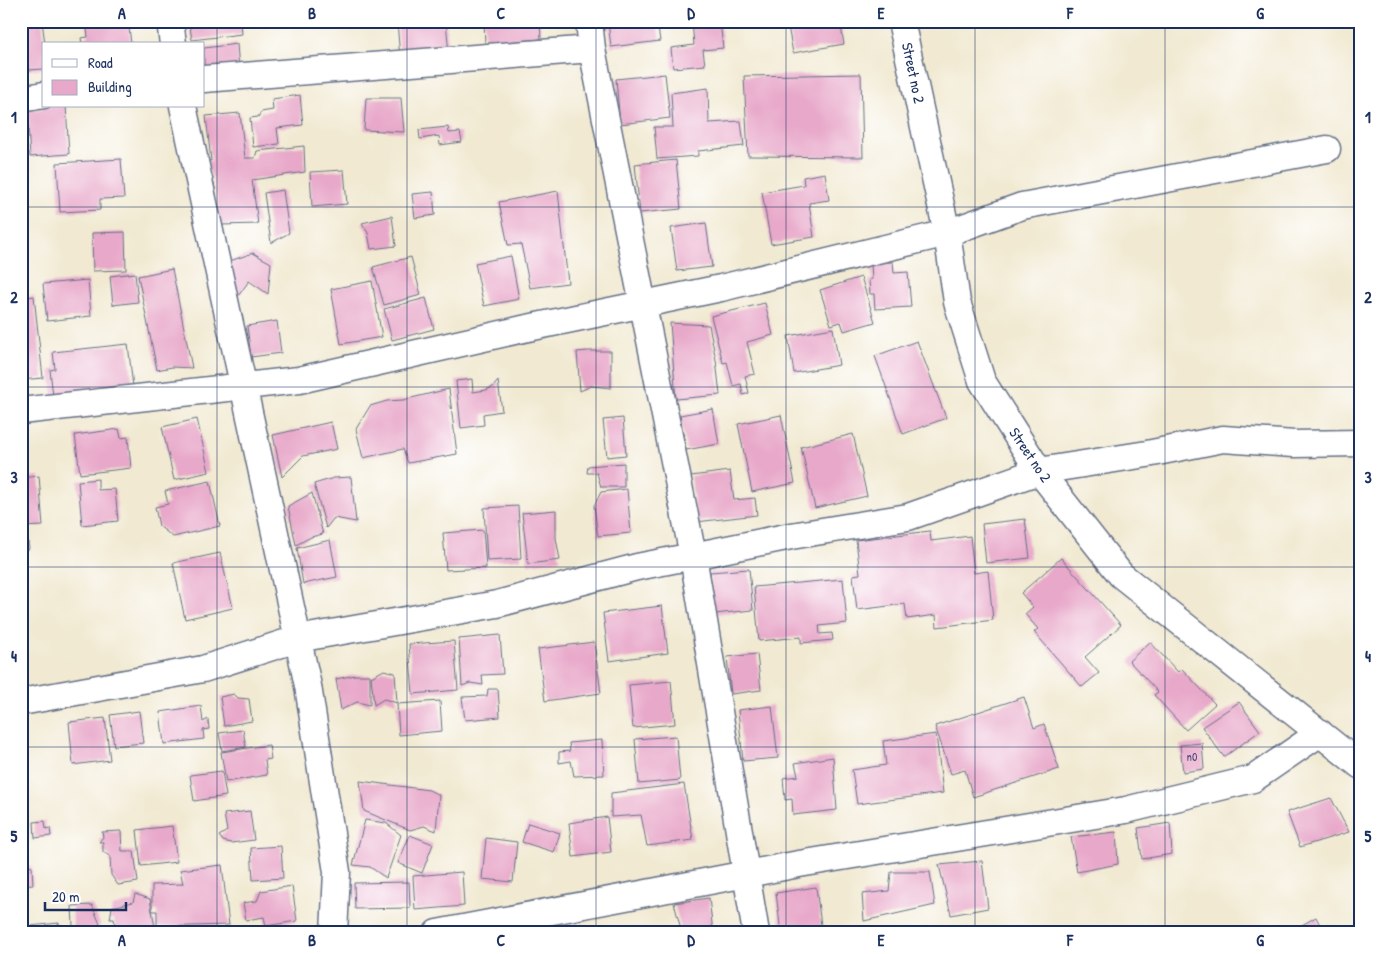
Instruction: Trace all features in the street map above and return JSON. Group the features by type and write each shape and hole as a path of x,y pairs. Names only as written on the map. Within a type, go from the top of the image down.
{"street":[{"path":"170,21 174,42"},
{"path":"589,21 592,49 693,556 756,933"},
{"name":"Street no 2","path":"901,21 947,233 957,302 982,381 1039,471 1121,575 1361,766"},
{"path":"205,79 592,49"},
{"path":"21,99 42,95"},
{"path":"183,108 308,686 337,872 334,933"},
{"path":"21,411 298,380 721,288 947,233 1022,206 1327,149"},
{"path":"21,702 202,669 297,639 496,604 637,567 791,536 908,517 1039,471 1148,454 1224,439 1294,444 1361,443"},
{"path":"437,933 799,864 1126,810 1253,778 1320,733"}],"building":[{"path":"24,21 42,21 45,42 42,42 42,69 28,70"},
{"path":"86,21 135,21 136,26 129,27 131,42 82,42 81,38 88,37"},
{"path":"189,21 241,21 242,34 192,40"},
{"path":"397,21 446,21 449,54 400,58"},
{"path":"484,21 540,21 541,39 485,44"},
{"path":"608,21 657,21 660,41 611,47"},
{"path":"692,21 720,21 723,48 703,50 705,65 673,68 671,48 694,45"},
{"path":"787,21 840,21 844,44 793,53"},
{"path":"237,44 239,69 205,73 205,48"},
{"path":"665,74 670,118 620,124 616,79"},
{"path":"861,74 863,157 748,156 744,76"},
{"path":"708,88 709,123 741,121 744,146 698,151 698,156 657,159 654,127 673,127 671,93"},
{"path":"300,95 303,125 277,128 279,144 253,147 250,118 258,117 261,112 273,110 272,99"},
{"path":"366,98 401,98 404,132 364,130"},
{"path":"66,108 69,154 30,157 27,110"},
{"path":"240,113 245,158 255,158 257,151 304,146 305,172 252,180 258,224 221,225 214,183 205,161 211,161 206,116"},
{"path":"448,127 449,133 460,132 462,142 440,145 439,136 420,139 419,130"},
{"path":"121,159 124,198 100,199 100,210 60,212 57,163"},
{"path":"676,160 681,209 640,213 635,164"},
{"path":"344,170 347,204 312,207 310,172"},
{"path":"825,173 829,200 809,203 814,237 771,244 762,192 804,185 803,177"},
{"path":"283,190 289,233 271,243 264,193"},
{"path":"558,191 568,283 530,288 521,244 508,245 499,202"},
{"path":"433,192 435,215 415,218 412,194"},
{"path":"392,216 396,246 371,249 368,233 362,223"},
{"path":"706,223 712,267 677,271 671,228"},
{"path":"125,232 126,270 93,271 92,233"},
{"path":"253,253 271,263 268,294 249,281 236,299 224,263"},
{"path":"511,256 519,299 484,306 475,263"},
{"path":"411,257 421,295 384,305 373,267"},
{"path":"893,262 894,273 908,272 911,307 875,309 874,294 870,294 869,280 872,279 871,263"},
{"path":"172,269 192,368 172,367 157,370 138,276"},
{"path":"135,273 138,302 113,305 110,276"},
{"path":"861,277 875,322 844,331 841,322 831,325 820,290"},
{"path":"88,280 91,316 47,321 43,284"},
{"path":"372,281 382,337 341,344 331,289"},
{"path":"34,296 43,378 21,380 21,298"},
{"path":"426,298 434,329 392,340 384,309"},
{"path":"765,303 773,335 747,342 755,374 745,376 749,393 743,395 741,384 733,386 727,362 723,363 711,316"},
{"path":"277,321 281,353 251,357 247,326"},
{"path":"670,323 709,325 720,395 676,399"},
{"path":"833,328 839,365 794,373 788,336"},
{"path":"917,341 946,418 903,434 875,356"},
{"path":"128,344 133,387 53,396 50,370 55,369 53,352"},
{"path":"611,351 611,388 591,386 580,391 577,352"},
{"path":"472,379 473,392 493,387 498,381 502,411 483,414 484,425 461,428 456,381"},
{"path":"449,389 457,454 408,463 403,449 363,458 356,429 370,406"},
{"path":"713,409 719,444 686,450 680,415"},
{"path":"781,415 795,483 752,492 738,424"},
{"path":"623,418 626,455 607,457 603,420"},
{"path":"197,419 209,472 174,480 162,427"},
{"path":"331,422 337,449 303,456 282,477 273,435"},
{"path":"119,429 121,438 128,437 131,468 80,474 75,435"},
{"path":"853,434 867,496 815,508 801,447"},
{"path":"624,463 624,487 601,487 597,473 587,473 588,466"},
{"path":"730,471 734,500 755,498 757,515 696,522 691,476"},
{"path":"39,476 43,526 21,527 21,478"},
{"path":"351,477 356,522 334,518 326,528 314,484 334,478"},
{"path":"98,479 98,490 115,489 118,521 82,525 78,481"},
{"path":"210,481 220,526 173,537 159,526 155,507 168,504 165,491"},
{"path":"627,489 631,533 598,536 594,506 601,492"},
{"path":"312,493 323,534 311,537 296,545 288,506"},
{"path":"518,506 521,559 487,561 484,508"},
{"path":"556,510 556,538 560,560 528,564 522,513"},
{"path":"1025,519 1030,558 986,563 982,524"},
{"path":"483,530 486,568 446,570 443,533"},
{"path":"930,531 931,541 970,536 974,573 988,571 993,620 937,627 936,615 907,619 905,604 857,610 853,575 860,574 856,540"},
{"path":"27,533 29,549 21,551 21,534"},
{"path":"330,540 337,577 303,584 297,548"},
{"path":"220,553 233,608 185,619 173,563"},
{"path":"1061,558 1121,625 1085,657 1099,673 1082,687 1034,632 1038,629 1025,614 1033,607 1021,593"},
{"path":"23,568 26,610 21,610 21,569"},
{"path":"749,569 753,610 714,614 710,572"},
{"path":"843,579 847,623 819,626 820,634 832,633 833,640 801,643 801,637 759,641 754,587"},
{"path":"662,606 668,653 609,661 603,613"},
{"path":"500,635 503,674 482,675 483,685 470,683 462,686 459,639"},
{"path":"454,641 458,690 413,694 409,644"},
{"path":"594,642 601,693 545,701 538,649"},
{"path":"1150,642 1178,672 1182,669 1215,704 1186,730 1154,695 1158,692 1129,661"},
{"path":"757,654 761,690 731,694 727,657"},
{"path":"384,670 395,673 397,703 384,699 374,705 371,677"},
{"path":"355,675 370,675 370,705 357,702 341,710 336,679"},
{"path":"671,681 675,724 633,728 629,685"},
{"path":"488,689 498,689 500,717 465,720 462,697 487,696"},
{"path":"234,694 238,698 249,699 252,721 224,726 220,697"},
{"path":"1024,697 1034,728 1044,724 1059,769 973,797 965,770 951,774 935,726"},
{"path":"440,701 442,731 399,735 397,704"},
{"path":"1239,702 1260,731 1224,757 1202,727"},
{"path":"201,706 203,722 208,719 209,729 203,730 204,739 164,744 160,712"},
{"path":"772,706 778,758 743,761 738,710"},
{"path":"139,711 143,743 114,746 110,715"},
{"path":"105,718 110,760 73,765 69,722"},
{"path":"243,730 246,747 222,751 219,733"},
{"path":"936,734 943,793 857,804 852,770 886,765 883,741"},
{"path":"676,736 680,780 639,784 635,739"},
{"path":"602,740 604,775 574,776 571,761 559,763 559,752 570,751 569,743"},
{"path":"1202,743 1204,769 1183,772 1180,745"},
{"path":"269,745 271,759 265,760 267,775 226,782 221,752"},
{"path":"833,757 837,810 793,815 792,799 785,800 783,778 798,776 795,763"},
{"path":"21,762 23,762 27,804 21,805"},
{"path":"222,771 226,796 194,801 190,775"},
{"path":"360,781 429,790 439,795 436,831 424,826 410,830 364,811"},
{"path":"684,784 693,840 647,846 641,815 611,817 611,793"},
{"path":"1331,798 1349,832 1300,847 1287,812"},
{"path":"250,811 254,840 231,843 223,841 219,836 227,831 224,814"},
{"path":"607,817 611,852 573,857 569,823"},
{"path":"365,820 386,823 401,835 386,878 370,867 353,865"},
{"path":"45,821 46,829 50,828 51,836 35,838 34,822"},
{"path":"528,823 560,833 554,852 522,842"},
{"path":"1170,823 1172,854 1142,859 1138,828"},
{"path":"172,826 177,862 141,866 137,830"},
{"path":"121,831 122,851 134,851 138,882 118,885 111,875 110,856 103,852 103,842 99,842 103,837 102,832"},
{"path":"1116,832 1118,864 1077,872 1071,837"},
{"path":"410,835 433,844 422,873 398,863"},
{"path":"486,838 517,842 513,882 482,879"},
{"path":"281,846 283,878 253,880 251,848"},
{"path":"24,858 26,865 32,867 33,885 21,886 21,862"},
{"path":"982,861 988,908 951,915 939,865"},
{"path":"222,865 229,925 157,927 157,911 152,911 152,885 183,884 180,870"},
{"path":"462,872 464,906 415,910 413,876"},
{"path":"891,872 930,872 935,905 864,921 862,894 889,891"},
{"path":"409,882 410,908 355,909 354,883"},
{"path":"292,886 297,921 266,926 264,917 246,920 243,903 257,901 261,891"},
{"path":"816,887 822,933 781,933 776,893"},
{"path":"135,894 150,899 156,933 121,933 121,931 116,930 114,919 110,919 112,907 133,902"},
{"path":"709,898 713,932 682,933 674,903"},
{"path":"92,905 100,924 96,933 69,933 69,929 73,926 72,906"},
{"path":"1316,917 1324,933 1288,933"},
{"path":"59,923 60,933 21,933 21,927"},
{"path":"614,926 615,933 583,933 583,930"}]}
